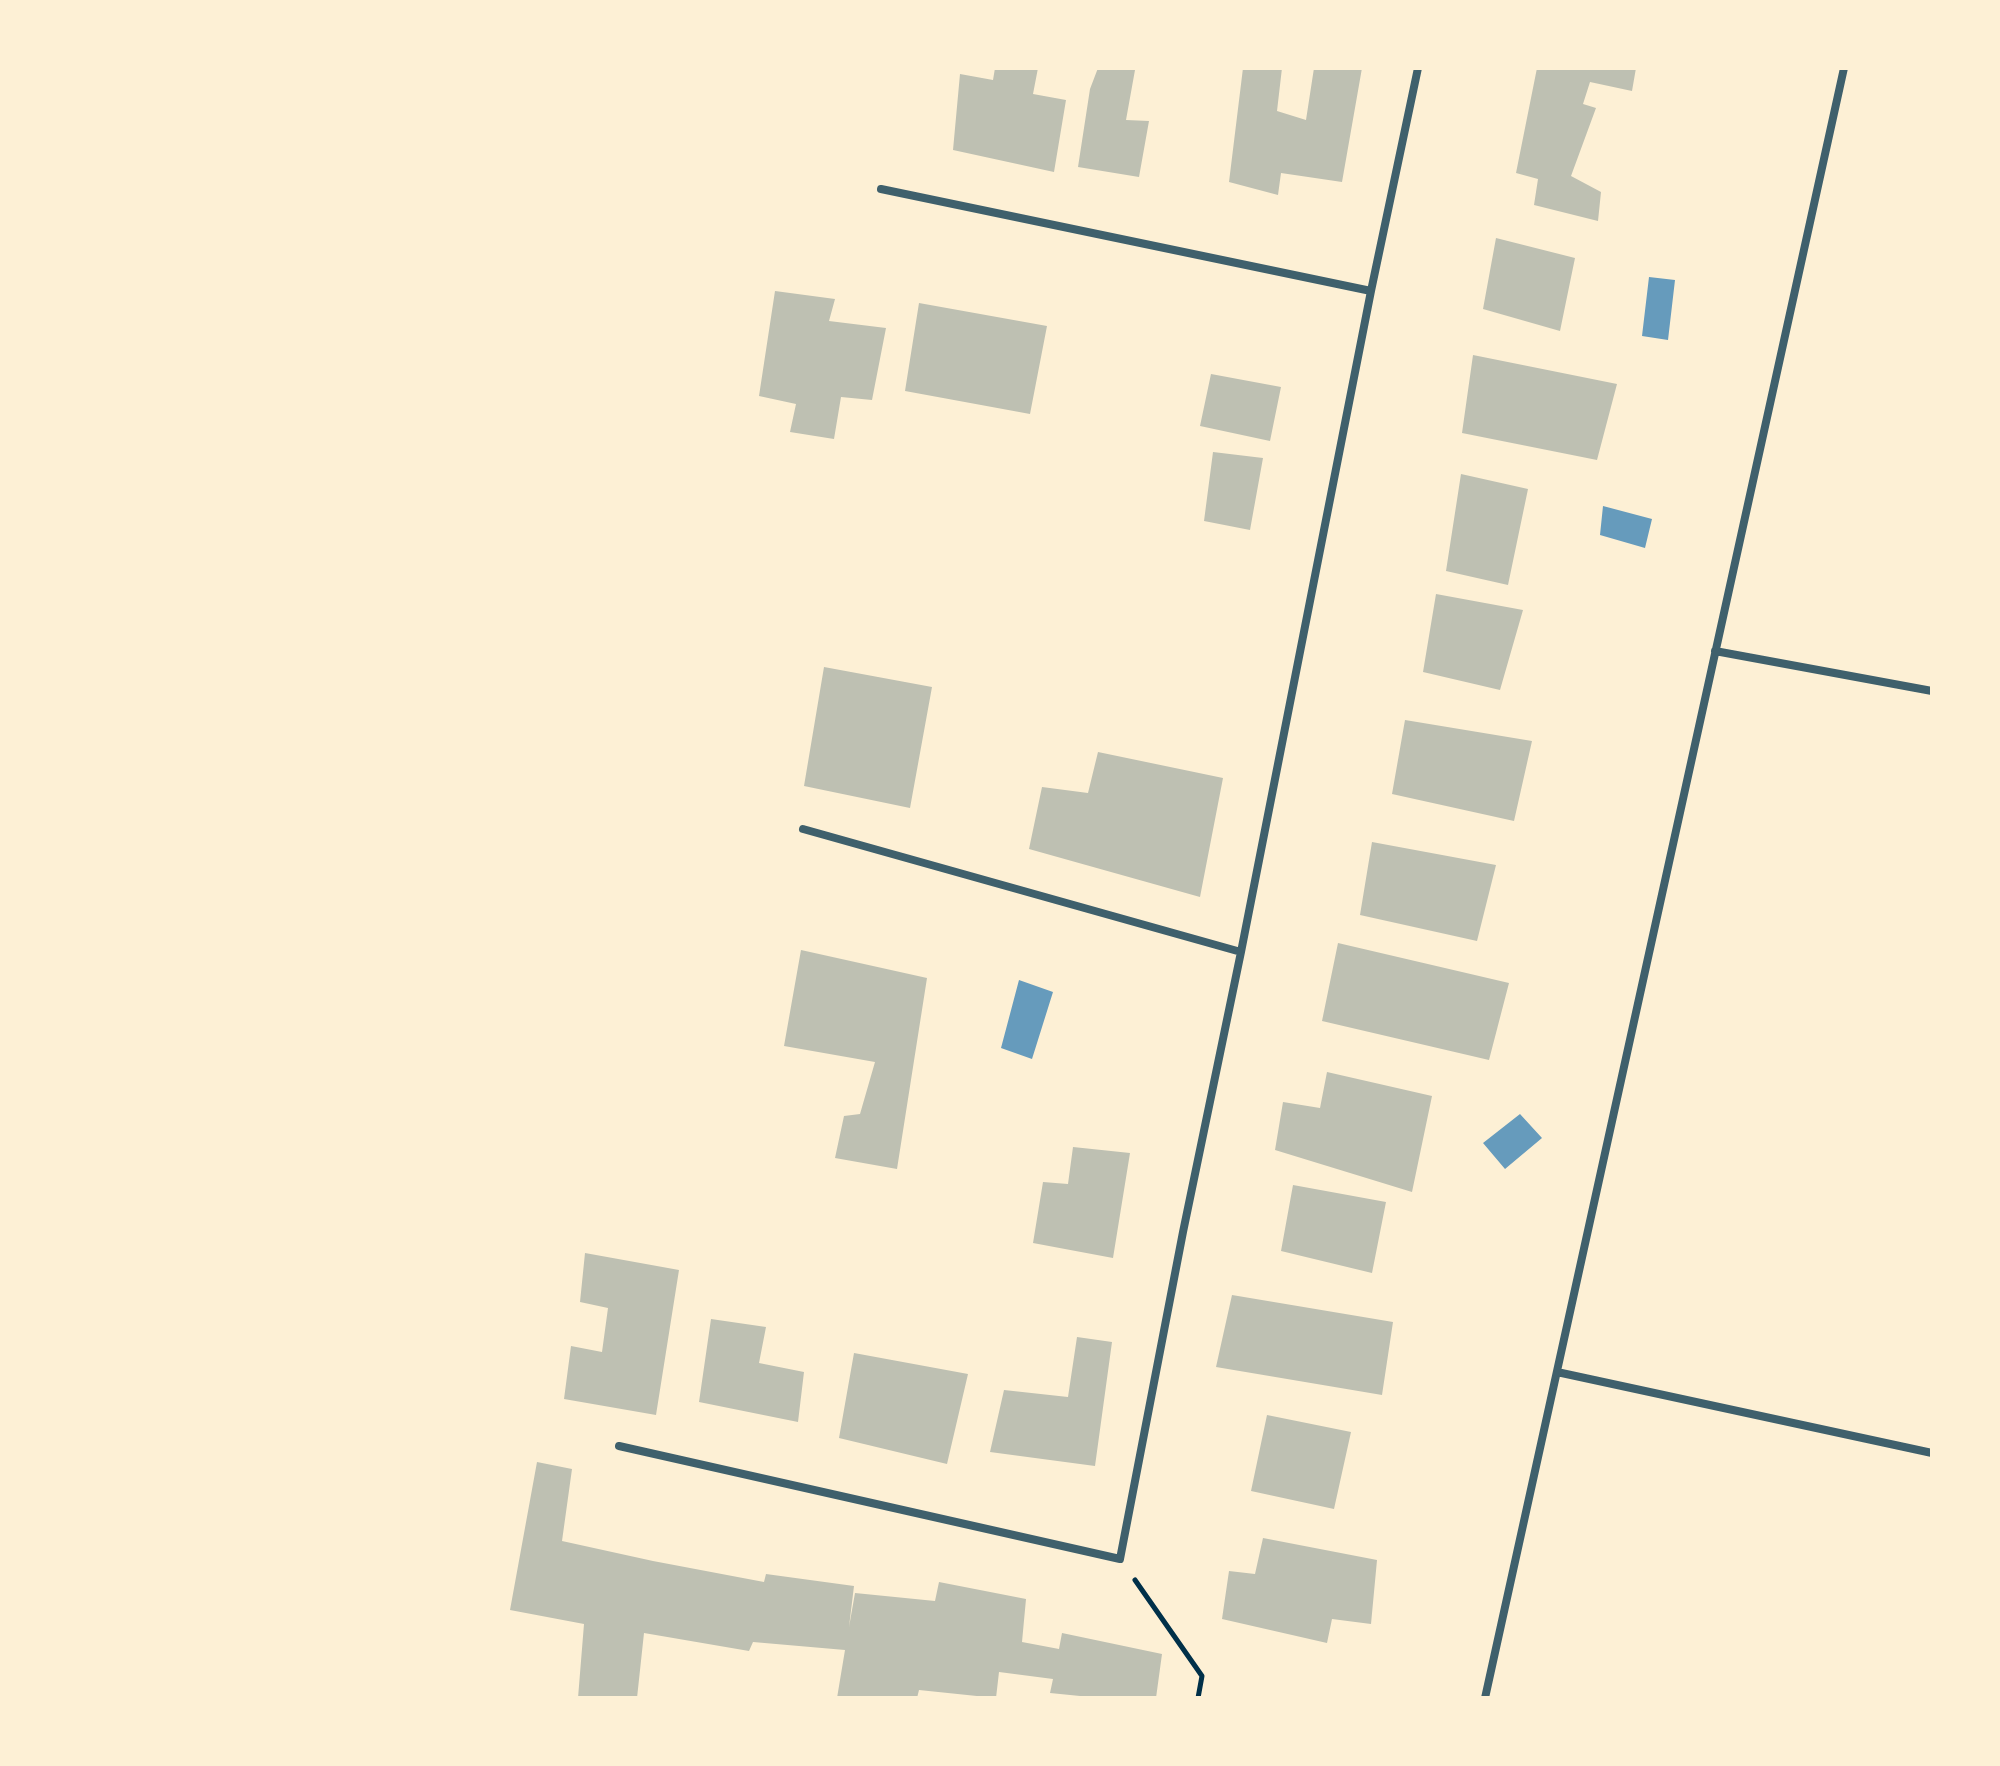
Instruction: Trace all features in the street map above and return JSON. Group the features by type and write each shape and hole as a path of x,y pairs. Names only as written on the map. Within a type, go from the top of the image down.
{"street":[{"path":"619,1446 1120,1559 1418,68"},
{"path":"1485,1698 1844,68"},
{"path":"881,189 1371,291"},
{"path":"1715,651 1932,691"},
{"path":"803,829 1241,952"},
{"path":"1557,1372 1932,1453"}],"path":[{"path":"1120,1559 1202,1676 1198,1698"}],"water":[{"path":"1649,277 1675,280 1668,340 1642,336"},
{"path":"1603,506 1652,519 1645,548 1600,535"},
{"path":"1019,980 1053,992 1032,1059 1001,1048"},
{"path":"1520,1114 1542,1138 1505,1169 1483,1143"}],"building":[{"path":"995,68 1038,68 1033,94 1066,100 1054,172 953,150 960,74 993,80"},
{"path":"1098,68 1135,70 1126,120 1149,121 1139,177 1078,167 1090,89"},
{"path":"1243,68 1282,68 1277,111 1306,120 1314,68 1362,68 1342,182 1281,173 1278,195 1229,182"},
{"path":"1537,68 1636,68 1632,91 1590,82 1583,104 1596,108 1571,176 1601,192 1598,221 1534,205 1538,179 1516,173"},
{"path":"1496,238 1575,258 1560,331 1483,309"},
{"path":"775,291 835,299 829,321 886,328 872,400 841,397 834,439 790,432 796,404 759,396"},
{"path":"919,303 1047,326 1030,414 905,391"},
{"path":"1473,355 1617,384 1597,460 1462,433"},
{"path":"1211,374 1281,387 1270,441 1200,426"},
{"path":"1213,452 1263,458 1250,530 1204,521"},
{"path":"1461,474 1528,489 1508,585 1446,571"},
{"path":"1436,594 1523,610 1500,690 1423,672"},
{"path":"824,667 932,687 910,808 804,786"},
{"path":"1405,720 1532,741 1514,821 1392,794"},
{"path":"1098,752 1223,778 1200,897 1029,849 1042,787 1088,793"},
{"path":"1372,842 1496,865 1477,941 1360,915"},
{"path":"1338,943 1509,983 1489,1060 1322,1021"},
{"path":"801,950 927,978 897,1169 835,1158 844,1116 860,1114 875,1062 784,1046"},
{"path":"1327,1072 1432,1096 1412,1192 1275,1150 1283,1102 1320,1108"},
{"path":"1073,1147 1130,1153 1113,1258 1033,1243 1043,1182 1068,1184"},
{"path":"1293,1185 1386,1202 1372,1273 1281,1251"},
{"path":"585,1253 679,1270 656,1415 564,1399 571,1346 602,1352 608,1308 580,1302"},
{"path":"1232,1295 1393,1322 1382,1395 1216,1367"},
{"path":"711,1319 766,1327 759,1363 804,1372 798,1422 699,1402"},
{"path":"1077,1337 1112,1342 1095,1466 990,1452 1004,1390 1068,1397"},
{"path":"854,1353 968,1374 947,1464 839,1438"},
{"path":"1267,1415 1351,1432 1334,1509 1251,1491"},
{"path":"537,1462 572,1469 562,1541 764,1582 766,1574 854,1586 849,1627 855,1593 935,1601 939,1582 1026,1599 1022,1642 1059,1649 1062,1633 1162,1654 1156,1698 1080,1698 1050,1693 1053,1679 999,1672 996,1698 919,1690 917,1698 837,1698 845,1650 753,1642 749,1651 644,1633 637,1698 578,1698 584,1624 510,1610"},
{"path":"1263,1538 1377,1560 1371,1624 1332,1619 1327,1643 1222,1619 1229,1571 1255,1574"}]}
